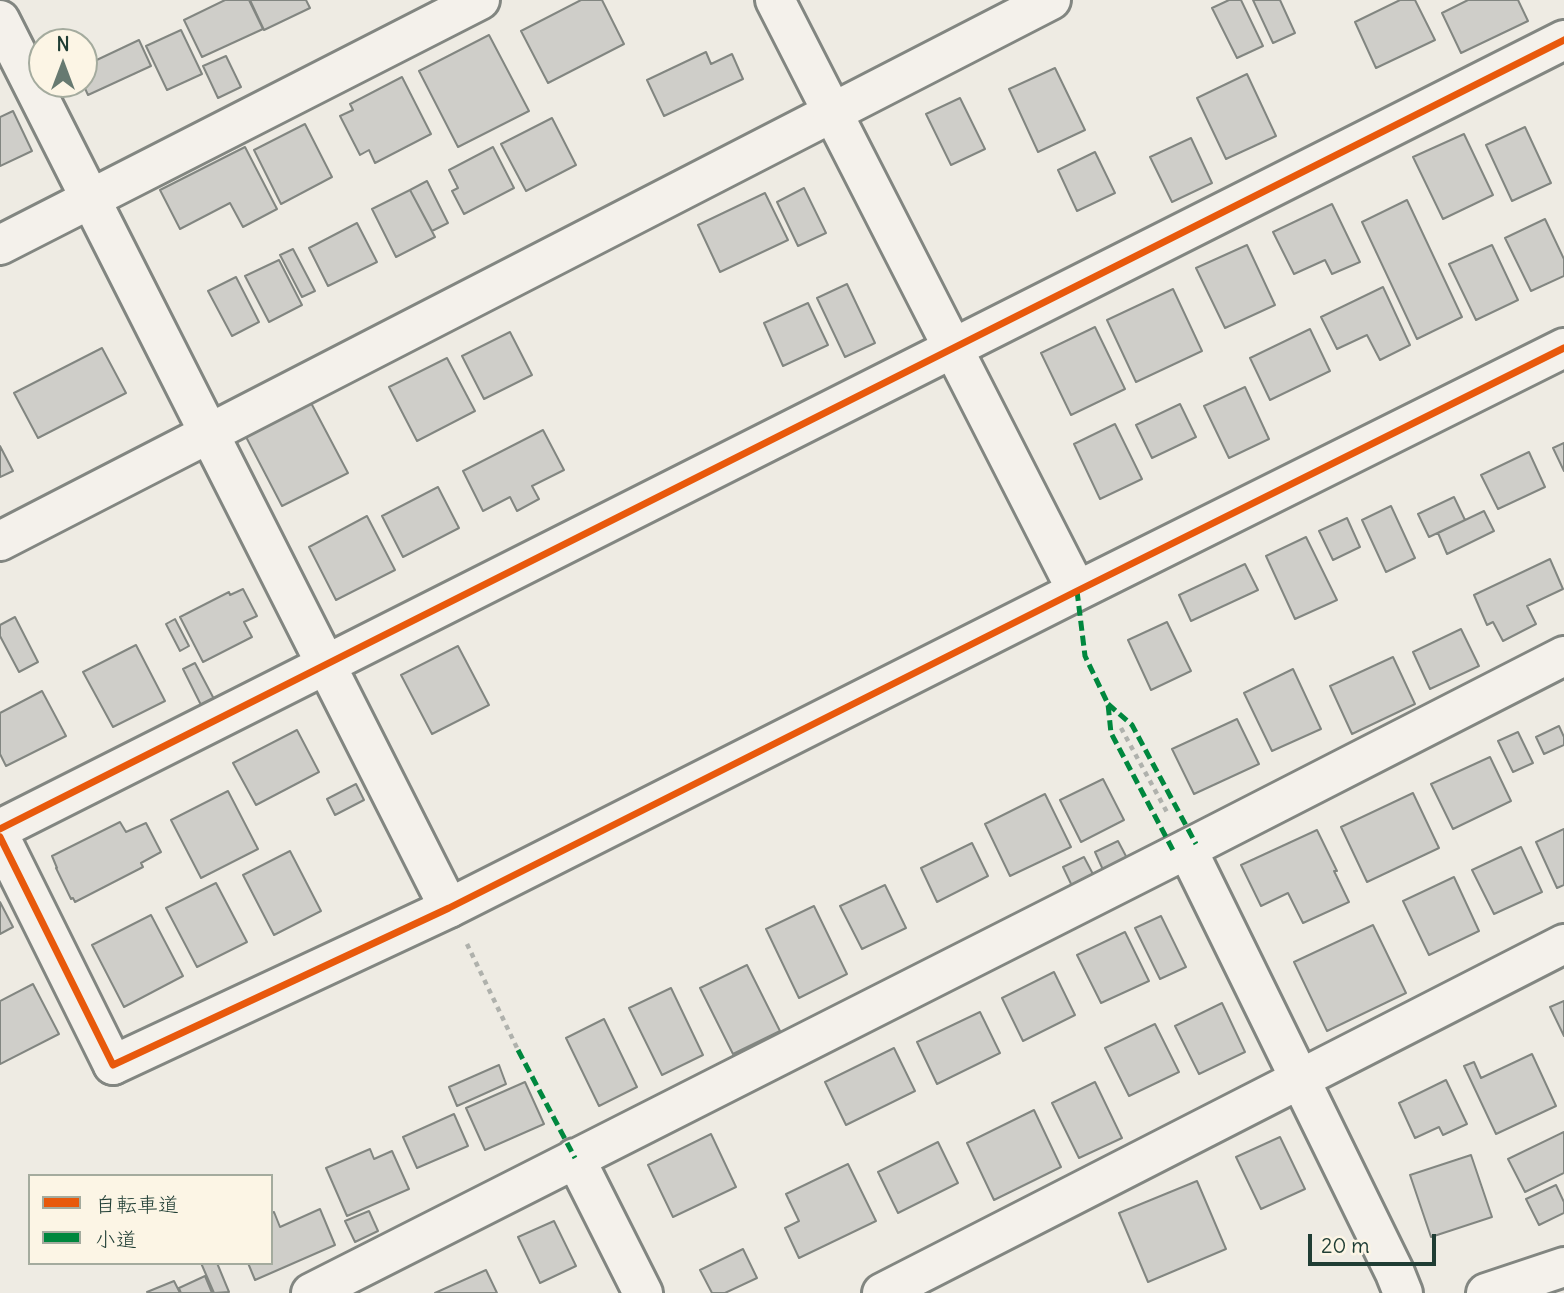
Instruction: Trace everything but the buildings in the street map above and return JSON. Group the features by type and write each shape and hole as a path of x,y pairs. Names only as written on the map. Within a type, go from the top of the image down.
{"street":[{"path":"0,245 480,0"},
{"path":"775,0 1077,591"},
{"path":"0,541 1051,0"},
{"path":"0,20 449,908"},
{"path":"0,829 1564,40"},
{"path":"0,838 113,1065 449,908 1564,348"},
{"path":"311,1293 1564,656"},
{"path":"1187,849 1403,1293"},
{"path":"881,1293 1564,944"},
{"path":"575,1158 643,1293"},
{"path":"1486,1293 1564,1267"}],"path":[{"path":"1121,728 1187,849"},
{"path":"449,908 518,1050"}],"marked path":[{"path":"1077,591 1085,656 1108,704 1111,733 1175,854"},
{"path":"1108,704 1132,725 1196,844"},
{"path":"518,1050 575,1158"}],"cycle path":[{"path":"0,829 1564,40"},
{"path":"0,837 113,1065 449,908 1564,348"}]}
